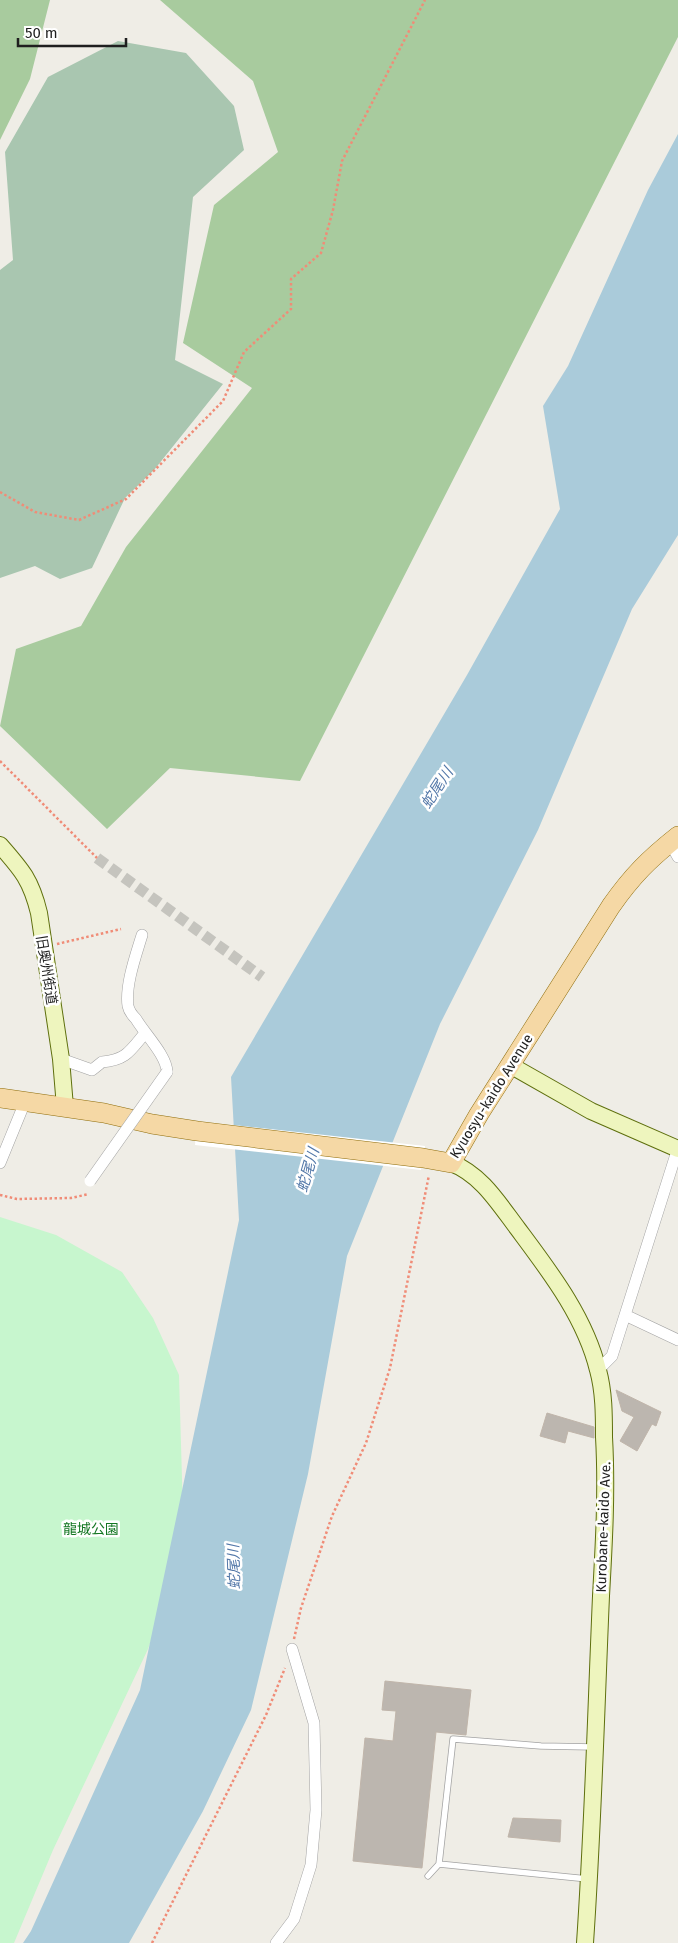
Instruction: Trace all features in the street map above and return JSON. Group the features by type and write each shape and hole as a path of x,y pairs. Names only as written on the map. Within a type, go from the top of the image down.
{"main road":[{"name":"Kyuosyu-kaido Avenue","path":"0,1098 65,1107 197,1131 451,1162 610,906 632,876 675,845"}],"street":[{"name":"旧奥州街道","path":"0,845 24,872 34,893 39,913 61,1059 65,1107"},
{"path":"90,1181 167,1072 165,1062 128,1008 133,966 142,935"},
{"path":"61,1059 92,1070 102,1062 117,1061 145,1033"},
{"path":"510,1065 591,1110 678,1148 612,1356 598,1370"},
{"path":"0,1162 25,1102"},
{"name":"Kurobane-kaido Ave.","path":"451,1162 471,1173 484,1186 538,1256 577,1317 598,1370 603,1399 605,1460 590,1880 585,1943"},
{"path":"624,1315 678,1340"},
{"path":"276,1943 294,1919 311,1865 316,1810 314,1723 292,1649"}],"lane":[{"path":"428,1876 438,1864 450,1780 453,1739 540,1746 595,1747"},
{"path":"438,1864 590,1880"}],"path":[{"path":"0,492 35,512 78,520 126,499 223,401 244,352 291,309 291,279 321,253 333,210 342,160 426,0"},
{"path":"0,761 97,858"},
{"path":"43,947 122,929"},
{"path":"152,1943 266,1715 292,1649 301,1608 332,1516 366,1443 390,1368 428,1158"},
{"path":"0,1196 17,1200 83,1196 96,1188 94,1183 90,1181"}],"green space":[{"path":"0,0 50,0 30,79 0,140"},
{"path":"160,0 678,0 678,37 300,781 170,768 107,829 0,726 16,649 81,626 126,547 252,388 183,343 214,205 278,152 253,81"},
{"path":"118,41 186,53 234,106 244,150 193,197 175,360 223,384 154,470 125,498 92,568 60,579 35,566 0,578 0,270 13,260 5,152 48,77"},
{"name":"龍城公園","path":"0,1217 56,1235 122,1272 153,1318 179,1375 184,1548 148,1649 53,1850 14,1943 0,1943"}],"water":[{"name":"蛇尾川","path":"678,134 678,535 632,609 538,830 440,1024 347,1256 308,1474 251,1710 203,1811 129,1943 23,1943 31,1931 140,1690 239,1220 231,1077 467,675 560,509 543,406 568,366 648,190"}],"pier":[{"path":"197,1121 425,1146 421,1170 195,1145"}],"building":[{"path":"616,1390 661,1412 656,1426 652,1424 637,1451 620,1441 634,1417 622,1411"},
{"path":"547,1413 594,1427 594,1438 568,1431 565,1443 540,1436"},
{"path":"385,1681 471,1690 466,1735 436,1732 422,1868 353,1861 365,1738 393,1741 396,1711 382,1710"},
{"path":"513,1818 561,1820 560,1842 508,1837"}],"tunnel":[{"path":"97,858 262,977"}]}
